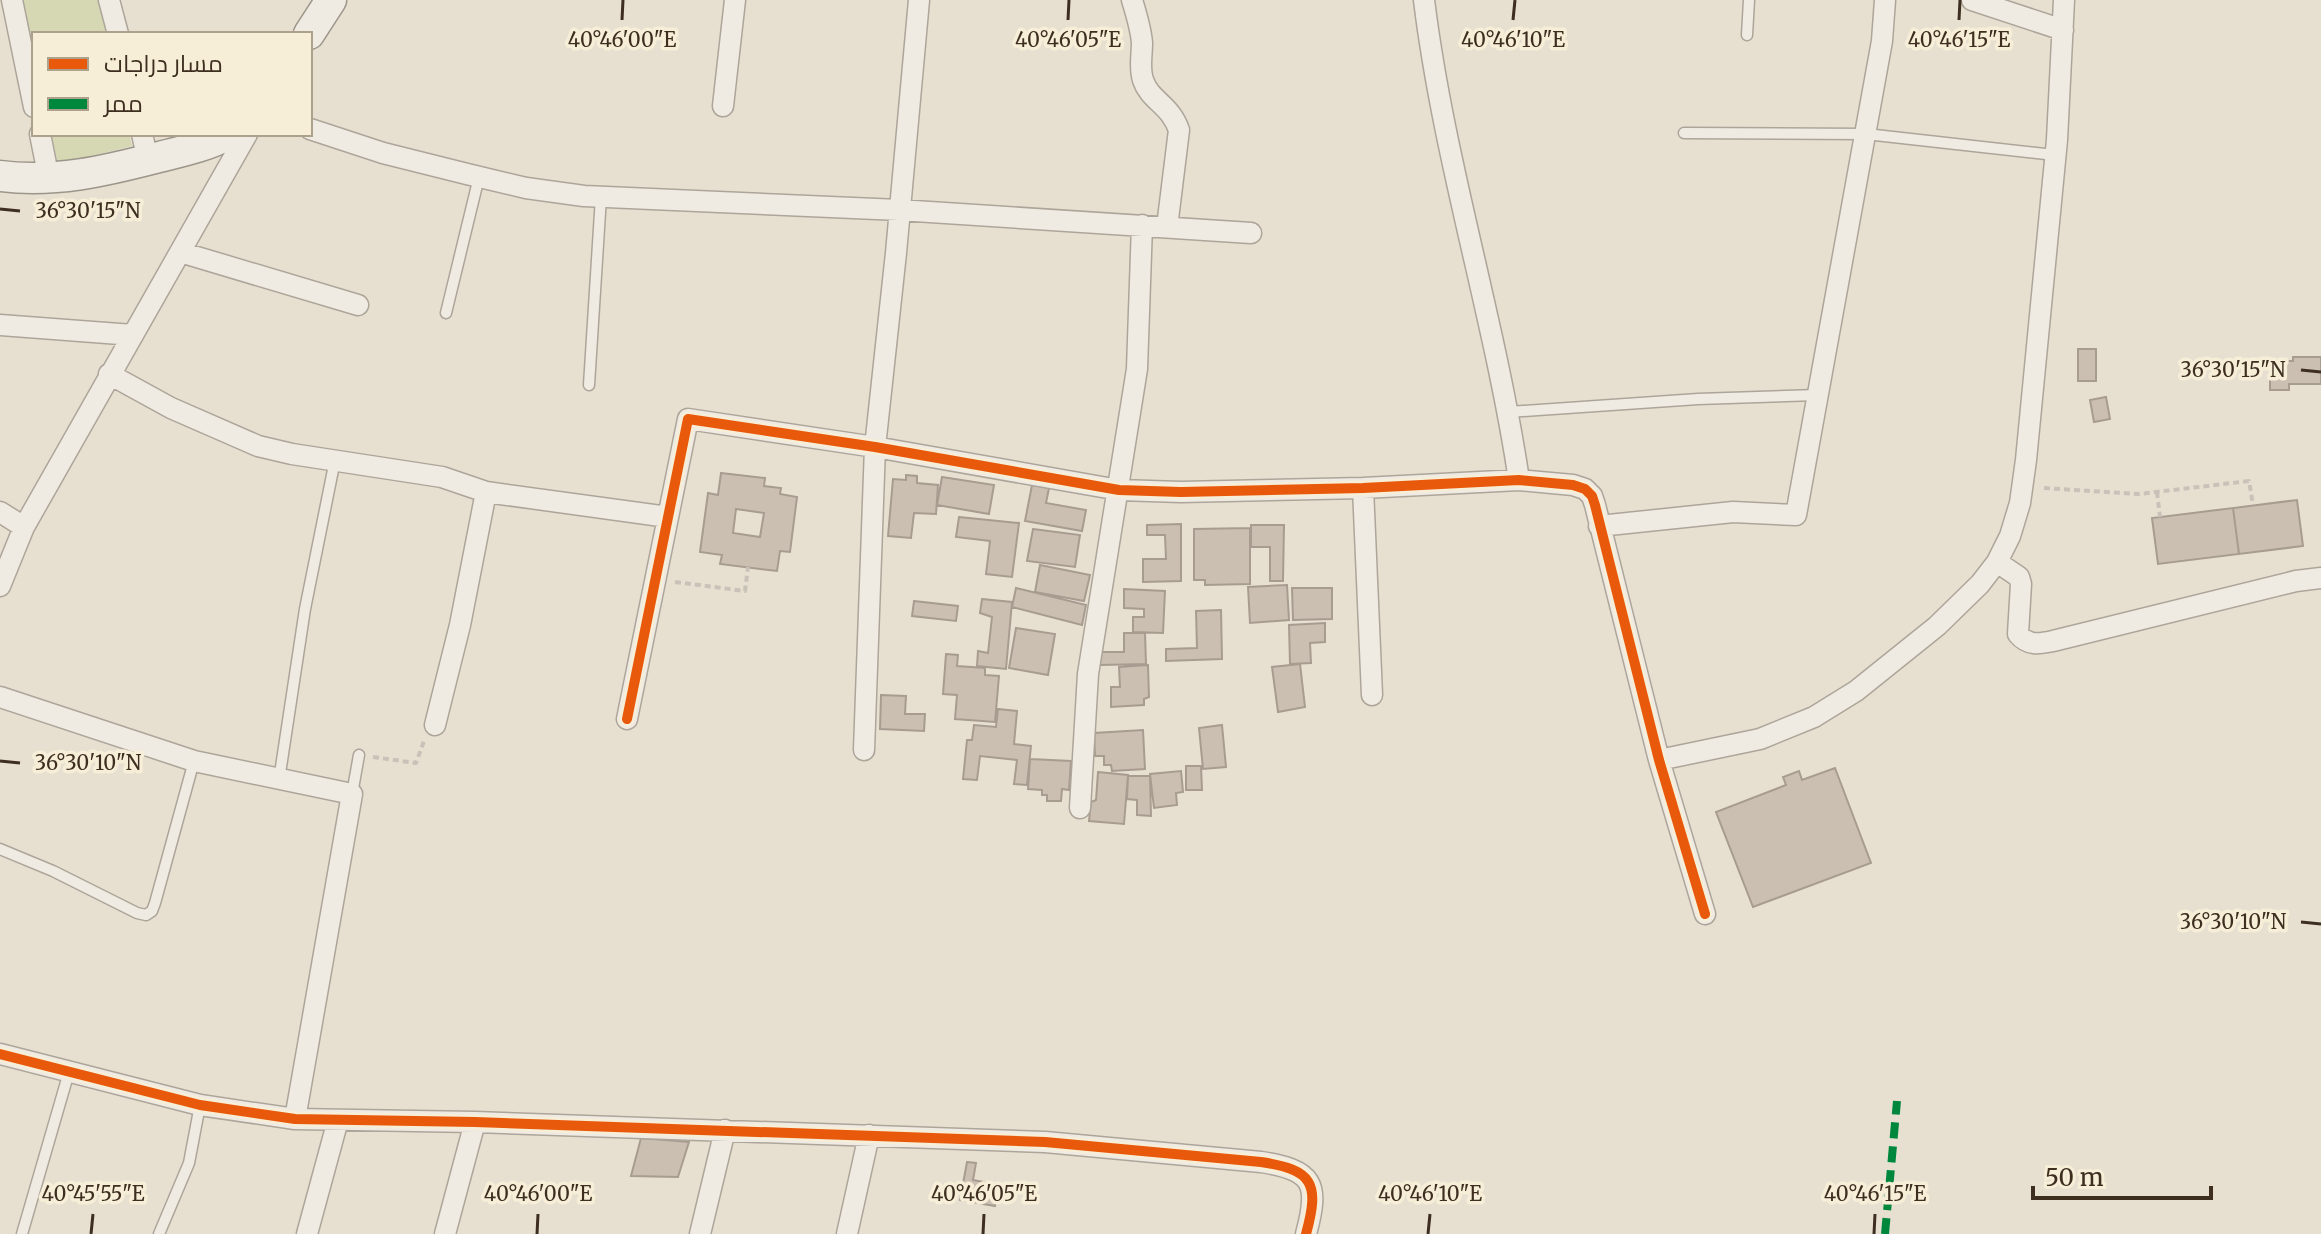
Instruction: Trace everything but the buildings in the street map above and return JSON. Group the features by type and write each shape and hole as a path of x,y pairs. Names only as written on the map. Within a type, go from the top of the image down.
{"street":[{"path":"12,0 32,97"},
{"path":"109,0 117,32"},
{"path":"310,32 331,0"},
{"path":"723,106 735,0"},
{"path":"864,750 875,447 919,0"},
{"path":"1132,0 1142,39 1144,83 1174,115 1179,130 1167,227"},
{"path":"1424,0 1447,130 1509,412 1519,480"},
{"path":"1599,526 1733,512 1796,515 1866,134 1882,41 1885,0"},
{"path":"1972,0 2063,30"},
{"path":"1659,760 1760,739 1814,717 1856,691 1937,626 1980,584 1997,562 2010,536 2022,487 2055,155 2064,0"},
{"path":"312,130 383,153 526,188 601,197 899,210 1251,233"},
{"path":"40,136 49,179"},
{"path":"0,176 49,179 87,175 145,147 204,145 224,136"},
{"path":"0,586 24,527 246,136"},
{"path":"1080,808 1088,674 1137,369 1142,225"},
{"path":"180,252 358,305"},
{"path":"0,325 133,335"},
{"path":"109,374 171,408 258,446 442,477 486,492 668,517"},
{"path":"627,719 688,419 875,447 1119,490 1181,492 1363,488 1519,480 1573,485 1585,489 1592,496 1659,760 1705,914"},
{"path":"1363,488 1372,695"},
{"path":"435,725 460,625 486,492"},
{"path":"0,512 24,527"},
{"path":"1997,562 2019,577 2018,634 2032,643 2053,641 2296,581 2321,578"},
{"path":"0,697 194,761 352,794 295,1119"},
{"path":"0,1054 200,1105 295,1119 475,1122 1045,1142 1289,1166 1306,1176 1313,1193 1306,1234"},
{"path":"307,1234 338,1120"},
{"path":"445,1234 475,1122"},
{"path":"700,1234 725,1130"},
{"path":"847,1234 869,1135"}],"lane":[{"path":"1747,35 1749,0"},
{"path":"1684,133 1866,134 2055,155"},
{"path":"446,313 479,177"},
{"path":"589,385 601,197"},
{"path":"1509,412 1698,399 1819,395"},
{"path":"279,780 305,609 335,460"},
{"path":"352,794 359,755"},
{"path":"0,849 146,915 155,903 194,761"},
{"path":"22,1234 69,1072"},
{"path":"159,1234 189,1163 200,1105"}],"path":[{"path":"2022,487 2128,494 2249,481 2253,505"},
{"path":"2157,492 2160,517"},
{"path":"656,579 745,591 748,567"},
{"path":"359,755 416,763 426,732 435,725"}],"green space":[{"path":"20,0 98,0 106,32 32,32 32,53"},
{"path":"51,136 130,136 132,146 58,164"}],"marked path":[{"path":"1885,1234 1897,1101"}],"cycle path":[{"path":"627,719 688,419 875,447 1119,490 1181,492 1363,488 1519,480 1573,485 1585,489 1595,505 1659,760 1705,914"},
{"path":"0,1054 200,1105 295,1119 475,1122 1045,1142 1261,1162 1292,1169 1308,1182 1312,1202 1306,1234"}]}
